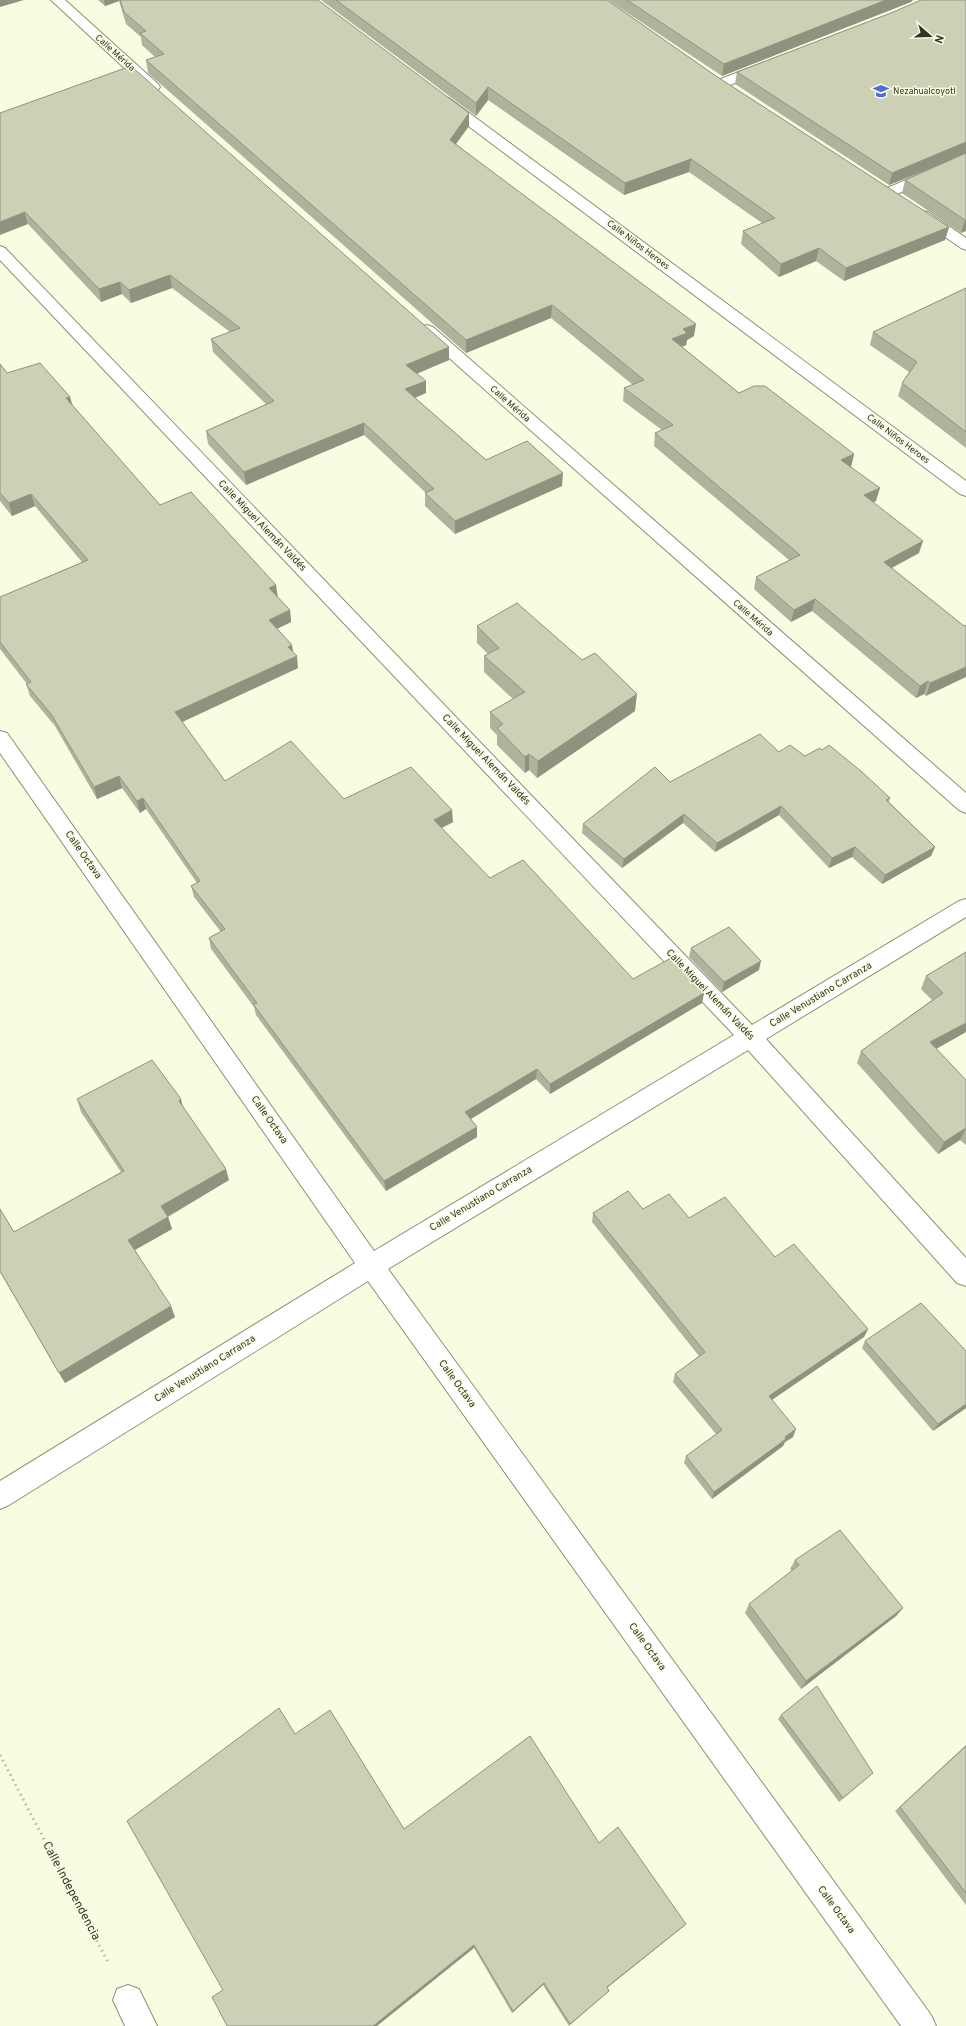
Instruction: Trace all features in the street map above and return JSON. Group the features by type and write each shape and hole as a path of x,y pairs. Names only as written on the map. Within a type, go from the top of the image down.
{"street":[{"name":"Calle Mérida","path":"56,0 162,95"},
{"path":"720,84 772,64"},
{"path":"708,76 733,92"},
{"name":"Calle Niños Heroes","path":"433,92 966,490"},
{"path":"890,192 966,158"},
{"path":"877,184 966,245"},
{"name":"Calle Miguel Alemán Valdés","path":"0,251 750,1037 966,1275"},
{"name":"Calle Mérida","path":"417,322 966,806"},
{"name":"Calle Octava","path":"0,738 371,1266 920,2026"},
{"name":"Calle Venustiano Carranza","path":"0,1496 371,1266 966,907"}],"path":[{"name":"Calle Independencia","path":"0,1755 135,2013"}],"building":[{"path":"120,0 318,0 469,113 450,140 696,324 683,329 687,333 672,339 739,393 754,386 765,386 854,454 841,460 880,488 864,495 923,541 884,562 964,626 966,625 966,667 930,683 928,681 920,686 815,599 794,610 756,577 800,555 655,433 673,425 624,388 644,380 552,305 466,340 146,60 164,54 140,33 146,31 124,12"},
{"path":"336,0 607,0 716,76 949,227 846,268 819,248 781,264 743,231 775,218 691,159 625,183 488,87 476,103"},
{"path":"627,0 886,0 724,64"},
{"path":"921,0 966,0 966,142 892,173 737,72 891,13"},
{"path":"131,66 449,347 406,365 426,381 405,389 486,460 527,441 563,473 455,521 425,493 434,489 364,423 244,472 206,431 274,401 211,339 240,328 170,275 129,290 120,282 99,289 25,212 0,222 0,113"},
{"path":"966,153 966,220 965,220 905,180"},
{"path":"966,288 966,432 902,383 917,362 873,332"},
{"path":"40,363 70,397 66,398 160,505 191,492 276,585 269,588 290,610 269,620 292,645 288,647 297,656 175,712 225,781 291,741 344,799 411,767 452,810 434,820 490,878 523,860 633,979 671,958 704,993 550,1084 537,1069 465,1112 477,1127 384,1181 253,1004 257,1003 209,938 225,929 191,886 200,881 143,798 137,801 119,776 94,787 51,714 26,684 31,682 0,642 0,597 88,560 31,494 9,503 0,493 0,364 7,373"},
{"path":"517,603 582,660 595,653 637,694 538,761 529,754 525,757 497,728 503,724 490,712 525,692 484,656 499,648 477,626"},
{"path":"760,734 779,752 790,745 805,756 820,748 822,750 829,745 862,772 890,798 886,800 935,847 885,875 855,847 832,858 781,806 717,843 684,814 624,859 583,824 655,767 670,782"},
{"path":"729,927 761,961 724,982 691,948"},
{"path":"966,952 966,1023 930,1042 966,1080 966,1128 944,1142 861,1051 943,993 926,976"},
{"path":"152,1060 181,1099 179,1101 226,1169 161,1206 168,1217 128,1240 171,1306 59,1373 0,1271 0,1209 14,1232 124,1171 77,1099"},
{"path":"628,1191 643,1209 669,1194 689,1218 725,1197 775,1257 794,1244 868,1329 769,1396 796,1429 785,1437 786,1439 714,1492 686,1456 722,1430 675,1374 705,1352 593,1213"},
{"path":"921,1303 966,1351 966,1404 938,1424 865,1341"},
{"path":"840,1530 903,1608 806,1681 749,1604 799,1565 795,1560"},
{"path":"817,1686 873,1773 843,1798 781,1715"},
{"path":"279,1708 295,1734 330,1710 404,1829 530,1736 599,1843 618,1827 686,1924 607,1987 609,1991 570,2024 544,1983 513,2011 474,1945 373,2026 227,2026 212,1997 223,1990 127,1821"},
{"path":"966,1746 966,1893 900,1807"}],"place":[{"name":"Nezahualcoyotl","path":"881,91"}]}
